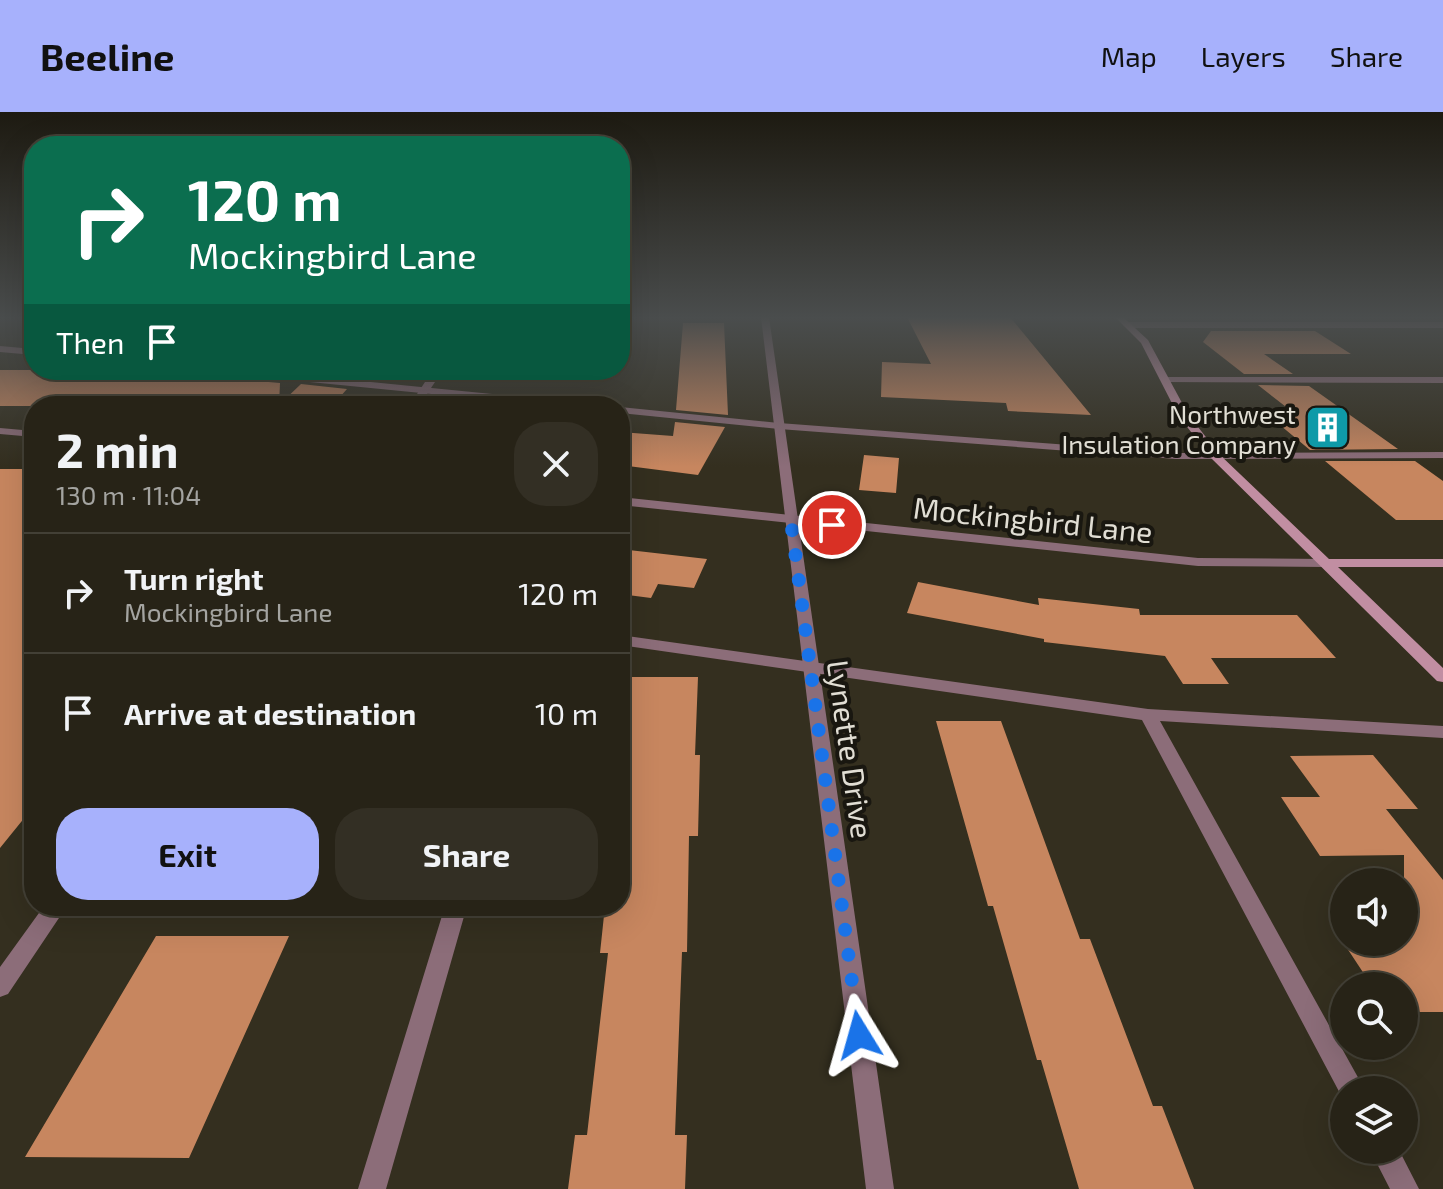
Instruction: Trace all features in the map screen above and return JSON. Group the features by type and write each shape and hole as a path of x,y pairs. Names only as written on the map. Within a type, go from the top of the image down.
{"main road":[{"path":"1159,367 1183,415 1215,456 1443,677"},
{"name":"Mockingbird Lane","path":"1326,563 1443,563"}],"street":[{"name":"Lynette Drive","path":"771,367 880,1189"},
{"path":"322,380 485,396"},
{"path":"421,396 432,380"},
{"path":"1166,380 1443,380"},
{"path":"630,411 779,426 1215,456 1443,455"},
{"path":"2,432 24,433"},
{"name":"Mockingbird Lane","path":"630,502 1198,562 1326,563"},
{"path":"630,641 1148,715 1443,732"},
{"path":"1148,715 1344,1076"},
{"path":"0,986 49,916"},
{"path":"372,1189 453,916"},
{"path":"1392,1164 1405,1189"}],"building":[{"path":"679,367 726,367 728,415 676,410"},
{"path":"882,367 1052,367 1091,415 1008,411 1006,403 881,397"},
{"path":"1235,367 1283,367 1293,374 1244,374"},
{"path":"0,370 24,370 24,380 246,380 280,383 279,396 24,396 24,406 0,406"},
{"path":"301,384 347,389 341,396 288,396"},
{"name":"Northwest Insulation Company","path":"1258,385 1309,386 1398,449 1310,450 1262,410 1290,410"},
{"path":"675,422 725,427 698,475 630,466 630,433 673,436"},
{"path":"864,455 899,458 896,493 859,490"},
{"path":"1325,461 1415,461 1443,481 1443,520 1396,520"},
{"path":"0,469 24,469 24,818 0,848"},
{"path":"630,550 707,559 694,588 658,584 651,598 630,595"},
{"path":"918,582 1039,605 1038,598 1139,609 1140,615 1297,615 1336,658 1211,658 1229,684 1183,684 1165,656 1044,642 1044,639 907,613"},
{"path":"630,677 698,677 695,755 700,755 698,836 689,836 687,952 682,952 675,1135 687,1135 685,1189 568,1189 575,1135 587,1135 608,953 600,953 604,916 630,916"},
{"path":"936,721 1001,721 1080,939 1090,939 1153,1106 1162,1106 1194,1189 1079,1189 1041,1060 1037,1060 993,906 988,906"},
{"path":"1373,755 1418,809 1386,809 1443,880 1443,1012 1418,1012 1418,972 1363,972 1352,956 1418,956 1418,868 1404,868 1404,855 1320,856 1281,797 1320,797 1290,756"},
{"path":"156,936 289,936 189,1158 25,1157"}],"place":[{"name":"Northwest Insulation Company","path":"1327,428"}],"route":[{"path":"832,525 791,521 859,1035"}]}
